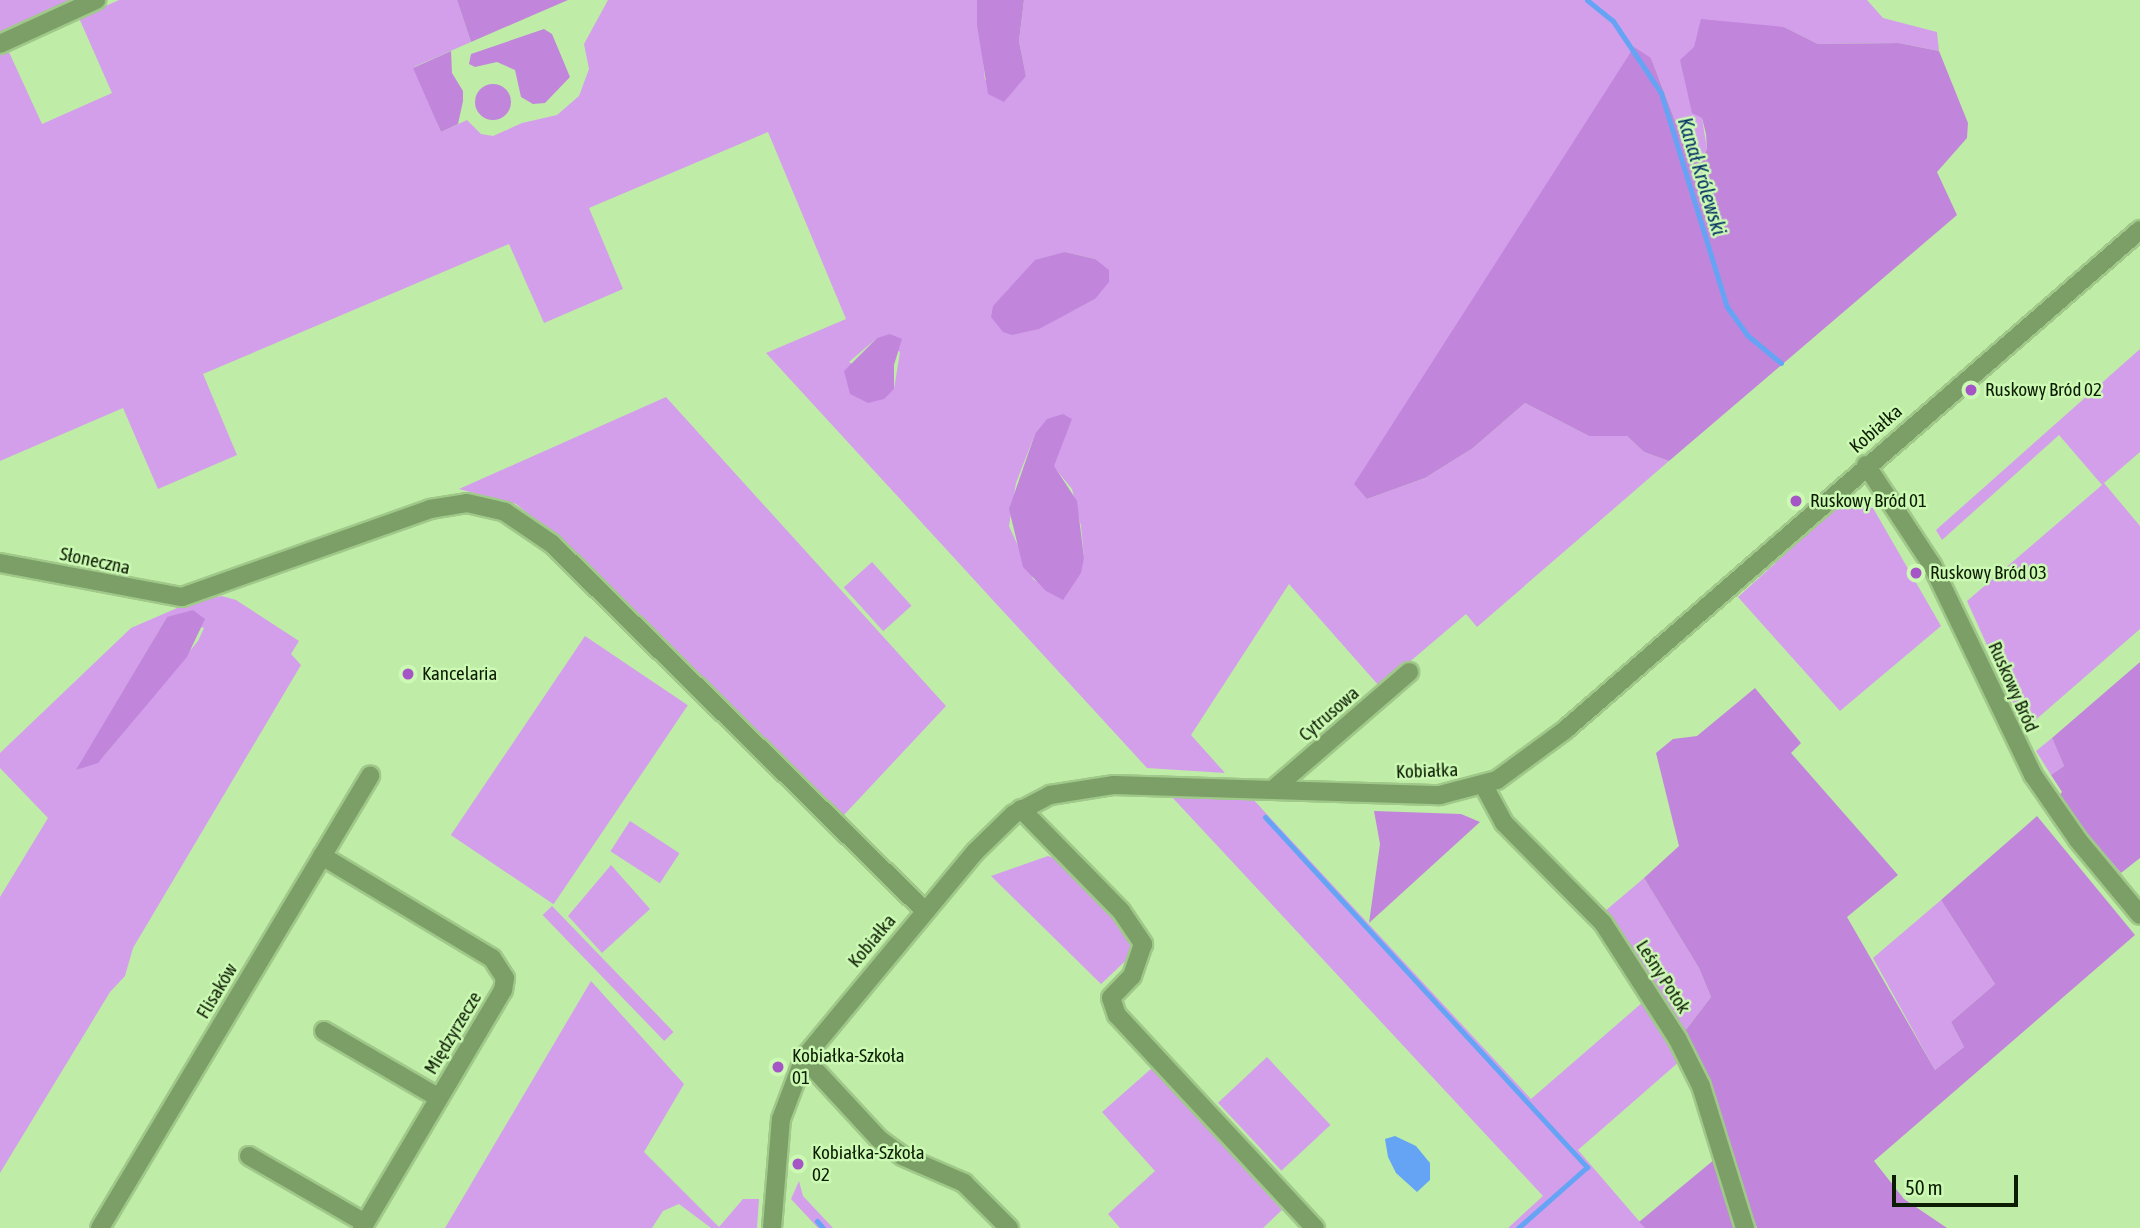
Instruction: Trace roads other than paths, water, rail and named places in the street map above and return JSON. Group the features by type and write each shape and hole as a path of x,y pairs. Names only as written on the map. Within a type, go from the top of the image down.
{"street":[{"path":"0,44 96,0"},
{"name":"Kobiałka","path":"772,1228 781,1119 804,1058 993,832 1021,809 1050,795 1089,787 1276,787 1433,795 1484,786 1523,764 1565,730 2140,230"},
{"name":"Ruskowy Bród","path":"1867,465 1943,586 2033,775 2078,840 2140,915"},
{"name":"Słoneczna","path":"0,563 182,597 430,509 467,503 505,512 552,544 925,911"},
{"name":"Cytrusowa","path":"1276,787 1409,672"},
{"name":"Flisaków","path":"100,1228 370,776"},
{"name":"Leśny Potok","path":"1484,786 1504,822 1603,923 1678,1040 1701,1086 1745,1228"},
{"path":"1021,809 1121,911 1143,944 1132,976 1111,998 1117,1015 1315,1228"},
{"name":"Międzyrzecze","path":"322,856 502,966 503,990 363,1226"},
{"path":"324,1031 439,1098"},
{"path":"804,1058 889,1148 964,1182 1010,1228"},
{"path":"249,1156 363,1226"}],"water":[{"path":"1395,1136 1416,1146 1430,1163 1430,1180 1417,1192 1396,1173 1388,1157 1385,1139"}],"waterway":[{"name":"Kanał Królewski","path":"1587,0 1613,21 1661,93 1727,307 1747,335 1781,363"},
{"path":"1265,817 1587,1167 1518,1228"},
{"path":"817,1221 823,1228"}],"place":[{"name":"Ruskowy Bród 02","path":"1971,390"},
{"name":"Ruskowy Bród 01","path":"1796,501"},
{"name":"Ruskowy Bród 03","path":"1916,573"},
{"name":"Kancelaria","path":"408,674"},
{"name":"Kobiałka-Szkoła 01","path":"778,1067"},
{"name":"Kobiałka-Szkoła 02","path":"798,1164"}]}
